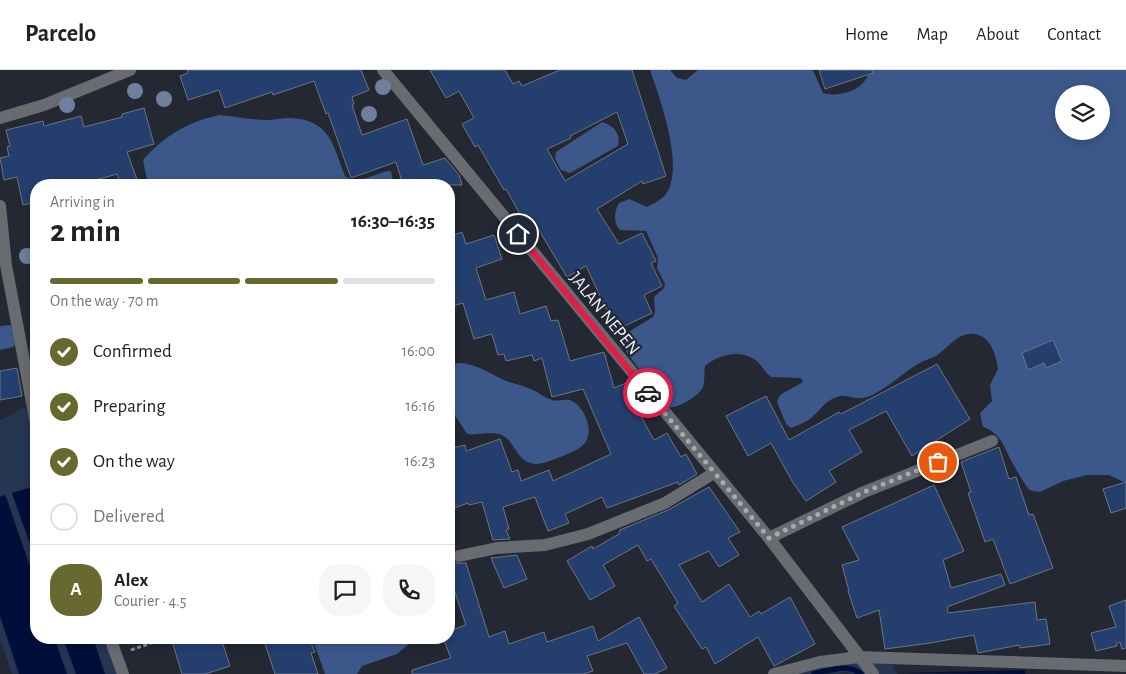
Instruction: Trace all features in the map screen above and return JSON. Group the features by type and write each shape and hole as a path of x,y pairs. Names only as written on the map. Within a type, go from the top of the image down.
{"street":[{"path":"0,118 44,105 130,70"},
{"name":"JALAN NEPEN","path":"383,70 769,538 873,674"},
{"path":"0,206 6,265 30,392"},
{"path":"769,538 864,492 992,441"},
{"path":"459,556 497,548 545,546 588,534 665,504 714,473"},
{"path":"112,644 123,674"},
{"path":"774,674 820,662 859,657 1126,666"}],"path":[{"path":"116,655 148,644"}],"shaded area":[{"path":"650,70 670,70 677,78 686,80 698,70 813,70 823,93 837,94 851,91 858,87 867,77 869,70 1126,70 1126,483 1109,475 1087,475 1063,481 1040,492 1029,490 1001,441 994,433 983,427 980,413 992,401 990,385 998,369 994,352 989,342 985,338 974,334 963,335 936,356 922,361 885,388 870,396 856,398 839,396 834,398 809,419 791,428 786,424 777,402 780,395 803,382 801,378 771,377 756,361 742,354 722,356 710,362 705,366 704,385 697,395 677,406 668,408 619,342 620,337 653,317 655,312 654,297 664,288 665,284 657,268 658,258 646,231 620,230 616,224 615,217 619,203 629,199 647,207 657,202 666,194 671,182 673,167 669,133","holes":["1053,340 1046,368 1044,363 1029,369 1022,353"]},
{"path":"220,115 260,120 289,118 313,123 328,136 345,176 350,179 147,179 143,160 151,151 178,131"},
{"path":"602,122 610,125 617,133 618,146 570,173 561,170 555,158 556,152"},
{"path":"387,171 391,171 393,179 364,179"},
{"path":"11,325 15,344 13,347 0,350 0,326"},
{"path":"455,364 468,364 480,368 552,400 569,400 574,402 587,419 589,433 584,445 563,456 544,463 535,464 529,463 520,457 509,440 501,435 496,433 467,434 455,415"},
{"path":"23,407 27,409 30,420 30,488 12,493 30,544 30,566 6,495 0,497 0,420 12,415"},
{"path":"30,488 30,544 12,493"},
{"path":"5,495 30,567 30,644 56,644 67,674 19,674 0,616 0,497"},
{"path":"0,616 19,674 12,674 0,639"},
{"path":"56,644 65,644 76,674 67,674"},
{"path":"65,644 95,644 105,674 76,674"},
{"path":"95,644 112,644 123,674 105,674"},
{"path":"314,644 409,644 397,654 362,666 357,674 325,674"},
{"path":"890,658 897,674 852,674 848,672 831,674 832,670 814,674 774,674"},
{"path":"1026,670 1025,674 897,673"}],"building":[{"path":"187,70 361,70 369,90 352,97 354,104 352,105 362,135 407,119 423,165 445,158 459,175 462,185 455,185 455,179 401,179 396,162 351,178 328,113 326,114 314,81 273,95 272,92 225,108 219,90 188,100 180,76 188,73"},
{"path":"430,70 505,70 513,84 519,81 522,86 560,70 632,70 666,176 643,184 642,181 597,209 619,244 642,233 656,261 651,263 662,286 644,295 652,313 616,330 586,266 567,277 534,222 527,227 506,189 504,190 478,145 475,147 462,124 474,118 459,91 446,98","holes":["617,112 628,144 565,181 547,149"]},
{"path":"819,70 872,70 873,73 825,89"},
{"path":"144,108 154,144 127,152 137,179 119,179 117,174 99,179 30,179 30,203 23,205 17,177 4,180 0,158 9,156 7,147 10,146 6,130 43,121 44,126 81,116 84,127 122,117 122,114"},
{"path":"462,232 466,244 494,235 502,259 476,268 486,300 514,292 520,314 546,306 551,321 558,320 570,361 604,352 614,388 626,383 633,402 654,440 667,433 681,457 686,454 697,474 679,485 678,482 607,508 602,497 565,514 569,523 548,531 535,497 503,507 509,529 506,530 510,539 493,540 482,502 469,505 468,503 455,508 455,448 465,445 466,451 500,439 512,472 518,470 521,481 549,470 553,481 611,454 583,389 552,397 542,358 534,361 532,355 506,361 504,354 498,355 492,334 474,339 463,303 455,305 455,235"},
{"path":"1053,340 1062,361 1046,368 1044,363 1028,370 1022,353"},
{"path":"937,364 970,419 912,456 886,411 849,430 862,452 829,471 836,482 806,501 792,481 771,443 748,456 726,416 766,396 789,440 839,412 841,414"},
{"path":"17,368 22,396 0,400 0,371"},
{"path":"999,447 1009,479 1016,477 1029,515 1033,514 1053,568 1010,584 993,539 985,542 968,493 971,492 961,462"},
{"path":"1126,482 1126,508 1111,513 1103,489"},
{"path":"934,485 964,551 943,560 951,588 1001,574 1005,585 947,607 948,613 1035,602 1037,620 1046,619 1050,644 1020,648 1019,645 978,653 974,635 885,649 879,610 857,618 842,565 859,560 842,527"},
{"path":"709,487 740,532 728,538 739,555 719,567 709,551 679,565 702,602 729,584 750,617 759,611 761,614 790,597 815,644 774,666 758,637 715,664 706,647 702,649 674,606 678,603 651,559 647,561 638,545 603,565 615,586 590,600 567,561 592,546 593,549 619,534 620,530 668,510"},
{"path":"517,555 527,579 504,588 491,558"},
{"path":"455,563 466,563 489,637 505,631 509,644 544,632 547,642 593,626 598,641 639,617 667,668 655,674 644,674 627,643 587,656 593,671 583,674 412,674 412,670 451,658 445,644 455,644 455,629 466,625 455,593"},
{"path":"1126,600 1126,648 1122,649 1120,642 1116,644 1117,646 1096,651 1091,633 1116,627 1109,606"},
{"path":"173,644 223,644 230,666 205,674 182,674"},
{"path":"265,644 312,644 315,652 311,653 318,674 275,674"}],"waterway":[{"path":"814,674 844,668 861,674"}],"way so far":[{"path":"648,393 769,538 864,492 938,462"}],"route":[{"path":"518,234 648,393"}]}
